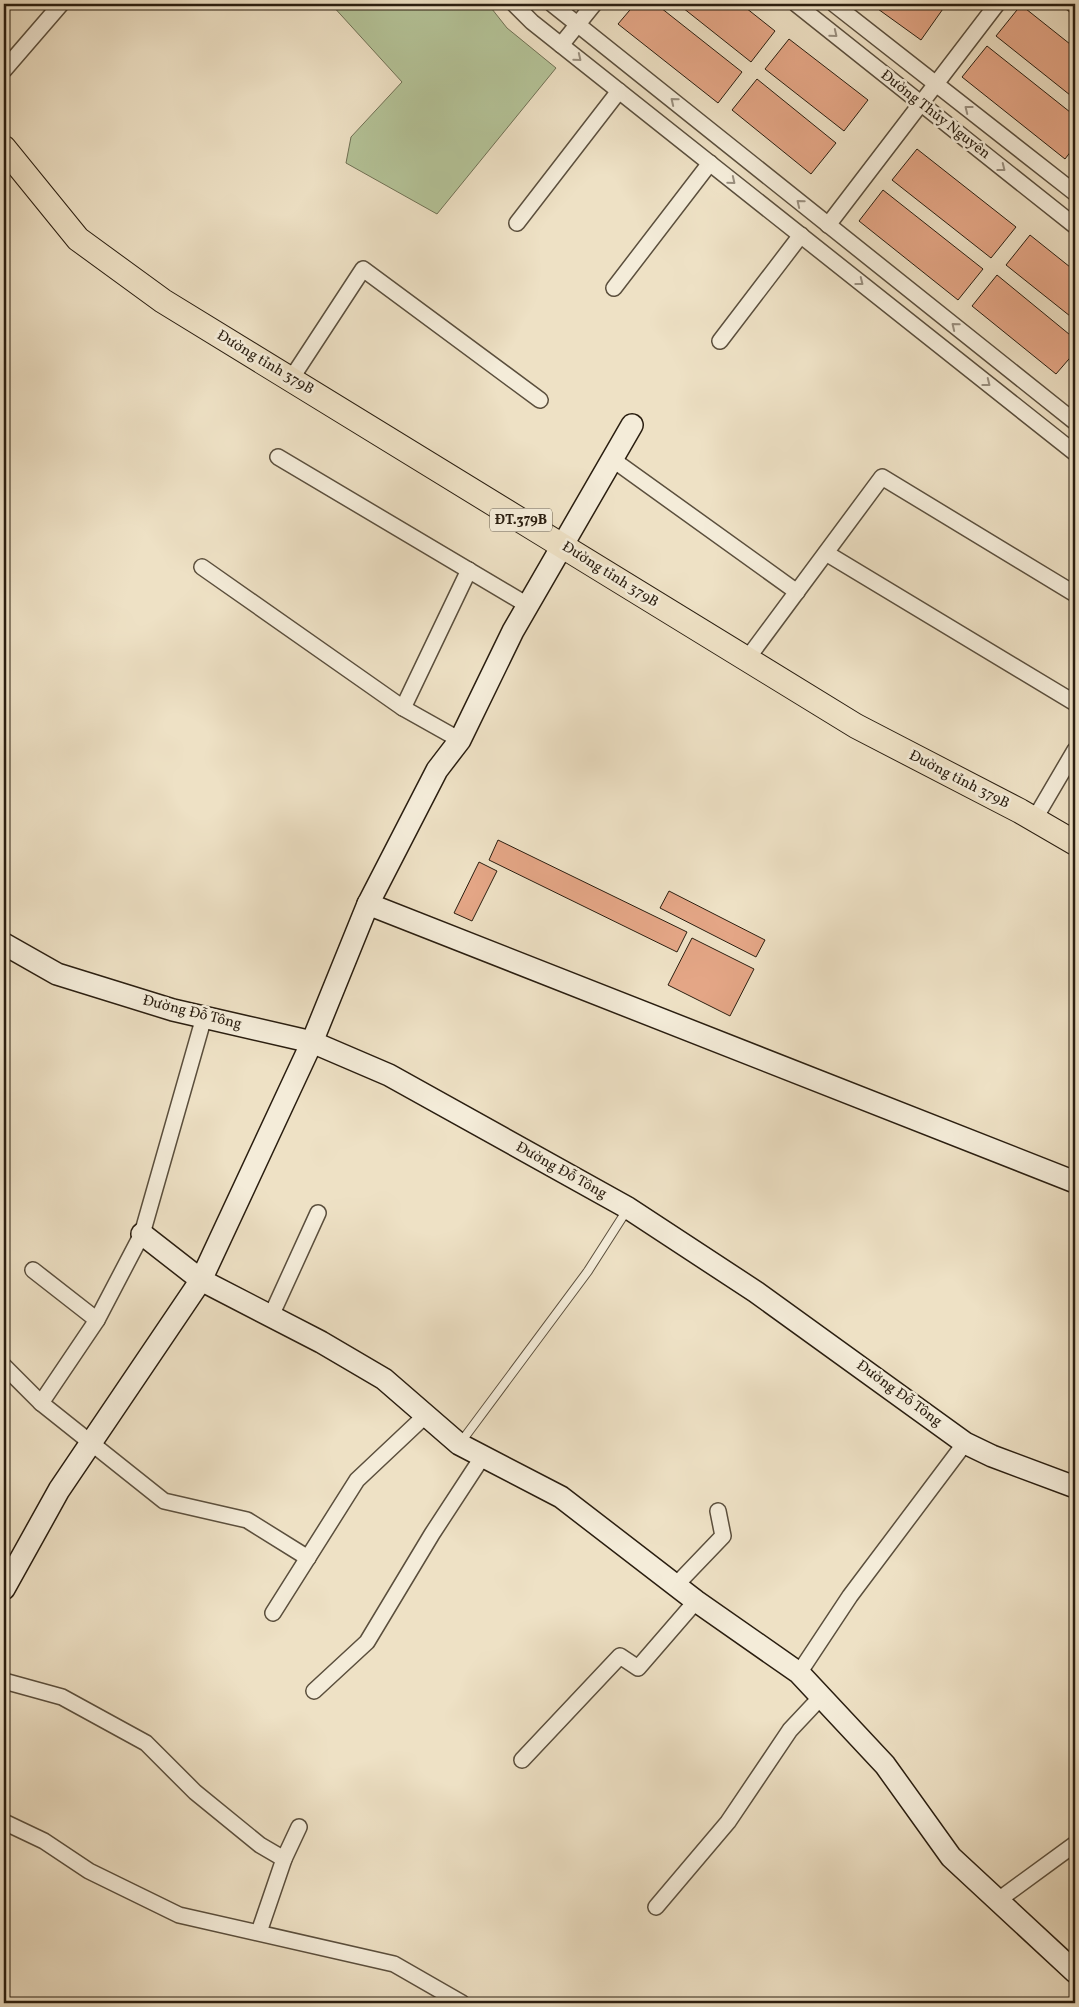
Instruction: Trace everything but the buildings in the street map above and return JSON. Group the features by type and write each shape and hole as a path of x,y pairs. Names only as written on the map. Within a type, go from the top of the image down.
{"main road":[{"name":"Đường tỉnh 379B","path":"4,148 78,239 163,300 856,726 1075,843"}],"street":[{"path":"4,70 61,4"},
{"path":"514,4 532,22 619,91 1073,447"},
{"path":"552,4 1075,422"},
{"path":"561,45 594,4"},
{"name":"Đường Thủy Nguyên","path":"796,4 1075,226"},
{"name":"Đường Thủy Nguyên","path":"834,4 1075,194"},
{"path":"828,226 997,4"},
{"path":"517,223 619,91"},
{"path":"614,288 710,163"},
{"path":"720,341 801,235"},
{"path":"291,379 363,269 540,400"},
{"path":"4,1589 59,1490 201,1280 312,1042 368,904 437,770 460,740 513,631 632,425"},
{"path":"278,457 529,606"},
{"path":"612,459 797,592"},
{"path":"747,659 882,477 1075,594"},
{"path":"826,553 1075,703"},
{"path":"202,567 403,708 460,740"},
{"path":"403,708 469,570"},
{"path":"1034,820 1075,750"},
{"path":"368,904 1075,1182"},
{"name":"Đường Đỗ Tông","path":"4,944 57,974 173,1010 312,1042 389,1075 628,1208 756,1292 966,1443 992,1456 1075,1487"},
{"path":"41,1403 97,1320 142,1234 204,1017"},
{"path":"271,1316 318,1213"},
{"path":"142,1234 201,1280 321,1342 384,1379 459,1444 561,1497 696,1601 799,1673 885,1765 951,1857 1075,1972"},
{"path":"33,1270 97,1320"},
{"path":"4,1366 41,1403 164,1501 247,1520 308,1558"},
{"path":"273,1614 357,1480 426,1415"},
{"path":"799,1673 850,1596 966,1443"},
{"path":"314,1691 367,1642 432,1534 483,1456"},
{"path":"676,1586 723,1536 718,1511"},
{"path":"522,1760 620,1656 638,1668 696,1601"},
{"path":"4,1681 62,1697 146,1742 195,1792 260,1844 284,1859"},
{"path":"656,1907 728,1822 790,1730 821,1697"},
{"path":"4,1822 44,1841 89,1871 179,1915 394,1964 462,2003"},
{"path":"259,1932 284,1859 299,1827"},
{"path":"997,1901 1075,1844"}],"lane":[{"path":"459,1444 588,1271 628,1208"}],"green space":[{"path":"331,4 488,4 507,28 556,68 437,214 346,163 351,137 402,82"}]}
